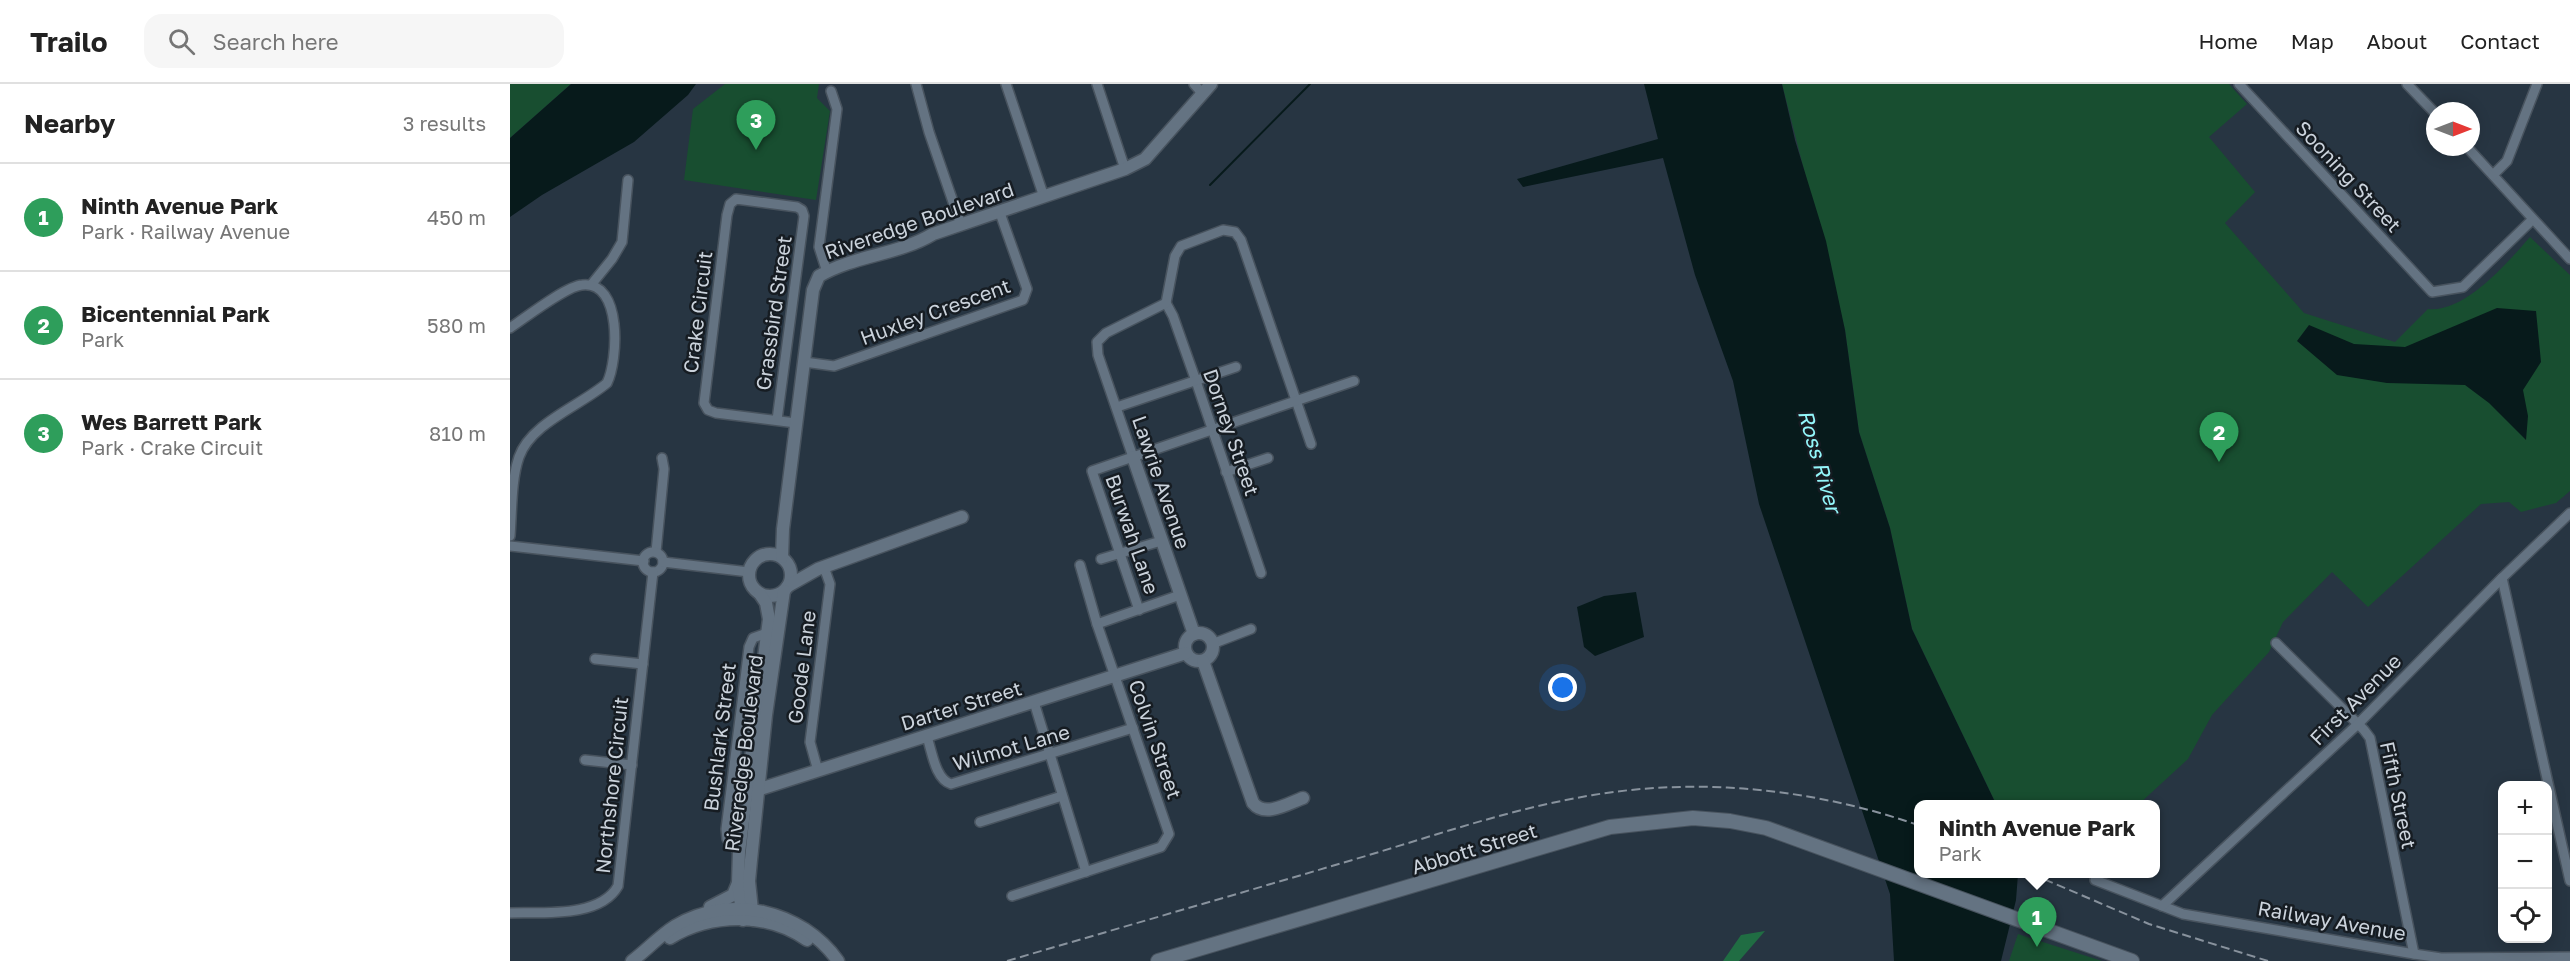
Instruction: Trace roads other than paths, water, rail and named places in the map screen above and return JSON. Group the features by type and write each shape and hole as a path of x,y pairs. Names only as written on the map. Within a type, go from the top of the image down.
{"main road":[{"name":"Abbott Street","path":"1158,961 1610,827 1702,819 1766,828 2132,961"}],"street":[{"path":"916,84 929,132 961,225"},
{"path":"1006,84 1044,197"},
{"path":"1097,84 1125,169"},
{"name":"Sooning Street","path":"2239,84 2432,292 2463,287 2532,220"},
{"path":"2407,84 2426,104"},
{"path":"2493,175 2507,161 2537,84"},
{"name":"Riveredge Boulevard","path":"785,561 783,529 813,290 819,276 873,254 916,244 933,234 1125,169 1145,159 1202,87"},
{"path":"827,272 819,247 837,109 831,92"},
{"path":"2475,156 2532,220 2570,258"},
{"path":"591,285 612,259 622,242 628,180"},
{"name":"Crake Circuit","path":"796,423 711,412 704,403 730,204 740,199 792,205 802,210"},
{"name":"Grassbird Street","path":"777,420 804,219 802,210"},
{"name":"Huxley Crescent","path":"804,362 834,366 1023,300 1028,289 1000,213"},
{"path":"1166,303 1175,256 1181,246 1223,231 1235,232 1241,240 1311,444"},
{"path":"510,328 579,285 591,285 607,300 615,322 610,378 601,388 538,431 526,443 517,464 510,536"},
{"name":"Lawrie Avenue","path":"1166,303 1106,333 1097,342 1098,355 1194,634"},
{"name":"Dorney Street","path":"1166,303 1173,316 1196,381 1261,573"},
{"path":"1117,407 1236,367"},
{"path":"1133,457 1354,381"},
{"name":"Burwah Lane","path":"1133,457 1092,471 1139,610"},
{"path":"656,552 664,469 662,458"},
{"path":"1227,472 1268,458"},
{"name":"First Avenue","path":"2162,906 2358,724 2502,578 2570,513"},
{"path":"821,568 802,569 767,554 757,558 749,572 751,584 760,594 772,596 821,568 962,517"},
{"name":"Riveredge Boulevard","path":"767,554 783,529"},
{"path":"1101,559 1161,541"},
{"path":"510,546 644,561"},
{"path":"644,561 648,554 656,552"},
{"path":"644,561 647,569 652,572 661,568 662,557 656,552"},
{"path":"785,561 791,572 786,589"},
{"path":"663,562 749,572"},
{"name":"Colvin Street","path":"1080,565 1097,624 1168,828 1168,839 1161,846 1086,872"},
{"name":"Goode Lane","path":"818,771 810,742 830,585 821,568"},
{"name":"Northshore Circuit","path":"510,913 549,912 597,906 610,897 620,879 652,572"},
{"path":"2502,578 2570,881"},
{"name":"Riveredge Boulevard","path":"747,914 766,715 786,589"},
{"name":"Riveredge Boulevard","path":"747,914 738,883 739,852 767,633 768,610 760,594"},
{"path":"1097,624 1180,595"},
{"path":"1212,644 1251,629"},
{"name":"Bushlark Street","path":"739,852 728,839 726,829 749,647 753,638 767,633"},
{"path":"1194,634 1208,636 1212,644 1211,653 1203,661 1192,660 1185,653 1187,639 1194,634"},
{"name":"Fifth Street","path":"2276,643 2364,730 2372,747 2414,954"},
{"name":"Darter Street","path":"747,788 760,789 1185,653"},
{"path":"595,659 643,664"},
{"path":"1203,661 1253,803 1260,809 1268,810 1303,798"},
{"path":"1012,896 1086,872 1034,702"},
{"name":"Wilmot Lane","path":"927,737 940,777 951,784 1133,728"},
{"path":"585,760 632,765"},
{"path":"980,822 1062,796"},
{"name":"Railway Avenue","path":"2095,880 2162,906 2193,915 2414,954 2441,958 2570,957"},
{"path":"632,961 689,914 727,900 733,895 738,883"},
{"path":"675,926 707,913 776,915 802,927 823,943 838,961"},
{"path":"647,950 697,926 747,914 796,933 812,943 830,961"}],"water":[{"path":"571,84 696,84 688,95 634,142 542,195 510,217 510,138"},
{"name":"Ross River","path":"1644,84 1782,84 1795,140 1826,241 1845,330 1859,432 1890,528 1912,629 1994,800 1914,800 1914,878 2018,878 2016,900 2001,961 1894,961 1890,894 1759,504 1733,381 1695,275 1663,158 1523,187 1517,179 1658,139"},
{"path":"2497,308 2536,311 2541,362 2523,390 2528,416 2526,440 2489,403 2465,385 2387,383 2337,375 2297,341 2309,325 2354,344 2405,347"},
{"path":"1636,592 1644,637 1595,656 1584,647 1577,607 1604,596"}],"waterway":[{"path":"1210,185 1310,84"}],"railway":[{"path":"1007,961 1498,816 1593,795 1675,787 1757,790 1839,803 1914,824"},
{"path":"2041,878 2149,924 2268,961"}],"place":[{"name":"Wes Barrett Park","path":"756,150"},
{"name":"Bicentennial Park","path":"2219,462"},
{"name":"Ninth Avenue Park","path":"2037,947"}]}
